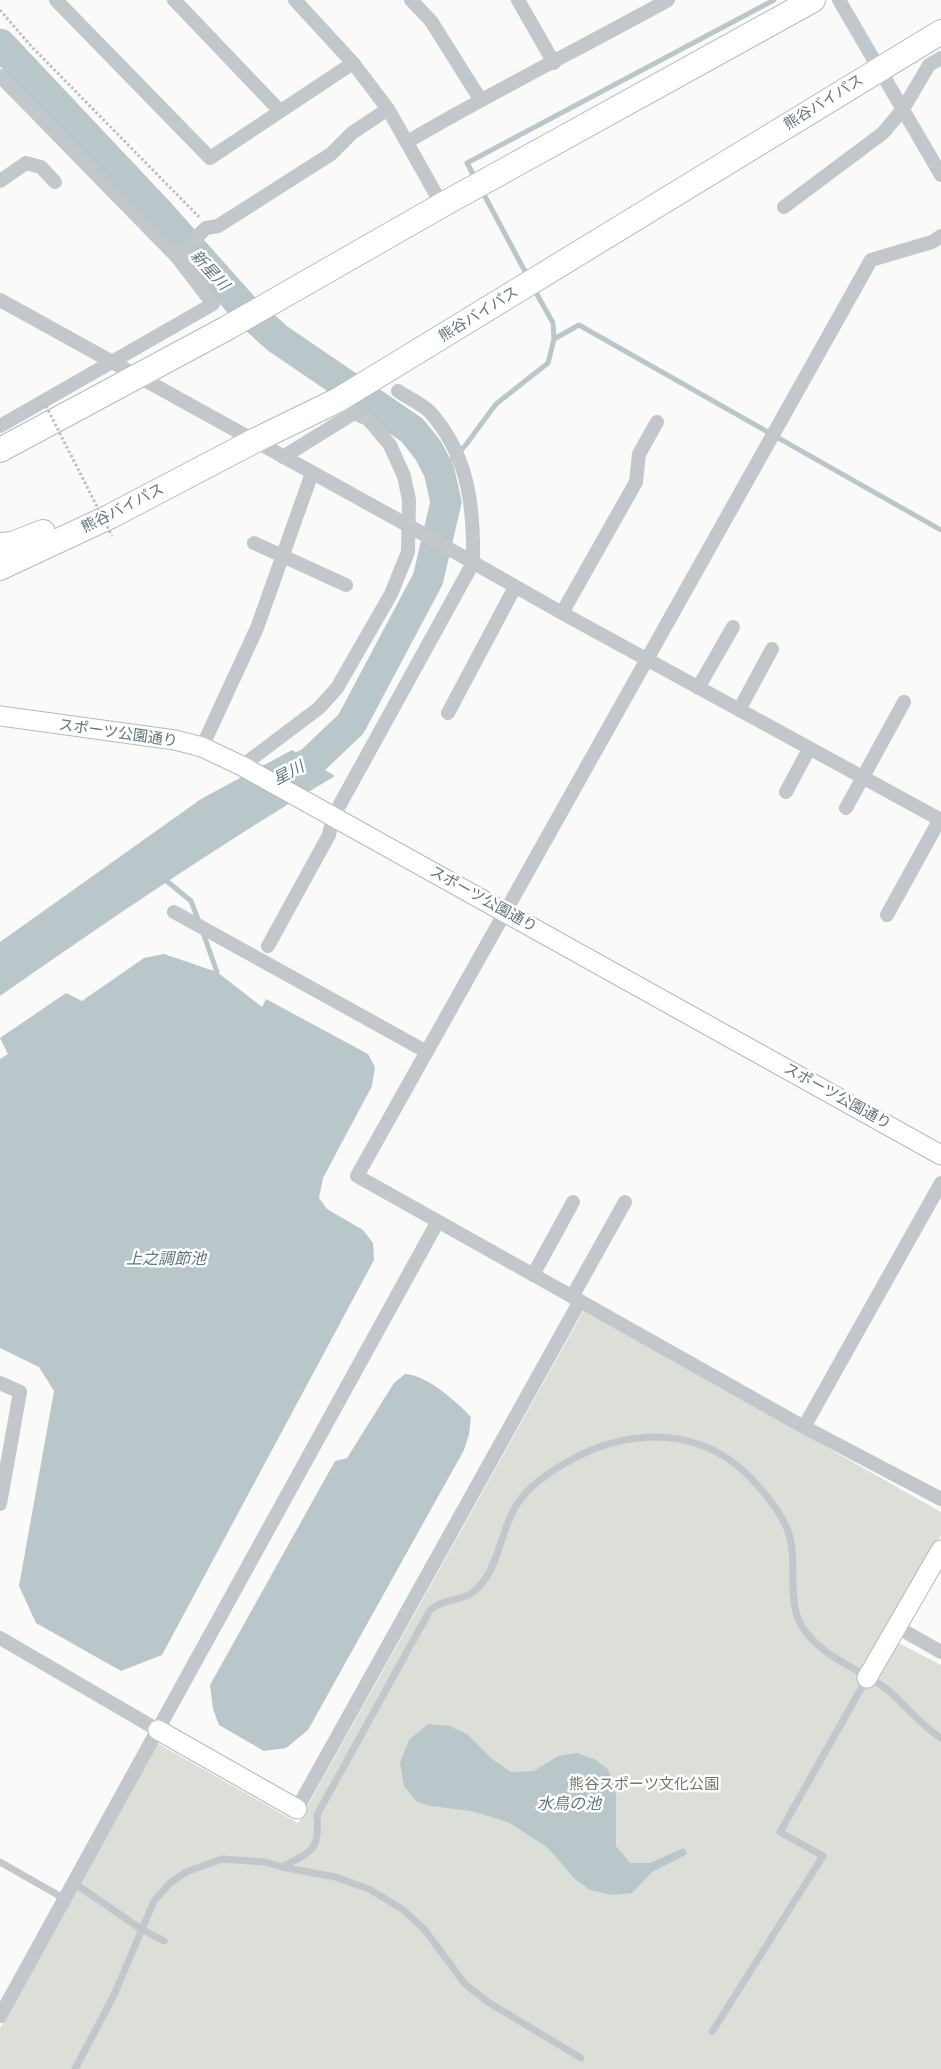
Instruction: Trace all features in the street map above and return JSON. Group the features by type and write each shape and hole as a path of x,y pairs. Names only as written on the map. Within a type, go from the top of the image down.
{"highway":[{"path":"0,450 280,299 490,178 813,0"},
{"name":"熊谷バイパス","path":"0,568 126,508 254,441 338,400 941,32"},
{"path":"0,545 12,544 105,505 126,508"}],"street":[{"path":"56,0 210,158 354,63"},
{"path":"174,0 280,111"},
{"path":"411,0 432,21 480,99"},
{"path":"518,0 554,63"},
{"path":"407,142 480,99 554,63 668,0"},
{"path":"839,0 941,175"},
{"path":"305,3 354,63 388,109 442,205"},
{"path":"784,207 883,133 903,109 929,65 941,58"},
{"path":"0,76 178,256 214,304 0,426"},
{"path":"178,256 202,223 218,226 331,154 352,133 388,109"},
{"path":"0,181 26,163 41,166 55,182"},
{"path":"941,236 932,242 871,260 357,1176 804,1427 941,1499"},
{"path":"0,300 410,526 562,613 940,820 887,915"},
{"path":"268,946 329,835 327,814 473,563 473,522 462,465 452,442 428,411 398,391"},
{"path":"242,766 319,708 337,688 391,594 408,552 409,500 404,476 390,445 368,419 354,413 283,457"},
{"path":"562,613 636,482 638,454 657,422"},
{"path":"202,747 257,628 312,472"},
{"path":"254,543 346,585"},
{"path":"448,713 516,587"},
{"path":"698,688 733,627"},
{"path":"739,710 772,649"},
{"path":"846,808 904,702"},
{"name":"スポーツ公園通り","path":"0,716 175,740 202,747 242,766 941,1155"},
{"path":"786,792 809,749"},
{"path":"174,912 427,1052"},
{"path":"804,1427 941,1183"},
{"path":"533,1275 573,1202"},
{"path":"0,1638 297,1809 576,1299 625,1202"},
{"path":"0,2016 437,1222"},
{"path":"0,1383 20,1392 0,1504"},
{"path":"867,1678 941,1550"},
{"path":"897,1627 941,1652"}],"lane":[{"path":"282,1867 304,1855 313,1847 317,1840 317,1815 430,1610 442,1603 472,1594 491,1570 509,1521 520,1500 543,1476 593,1449 622,1439 649,1437 680,1438 705,1445 730,1459 751,1477 767,1495 788,1531 794,1559 795,1608 802,1625 821,1650 888,1690 924,1727 941,1738"},
{"path":"712,2032 823,1856 780,1832 867,1678"},
{"path":"75,2069 114,1995 154,1901 170,1882 186,1872 222,1859 265,1862 335,1877 369,1889 402,1909 424,1929 464,1984 488,2002 581,2058"},
{"path":"0,1862 65,1900"},
{"path":"74,1883 164,1941"}],"path":[{"path":"0,10 31,46 202,223"},
{"path":"46,406 112,536"}],"green space":[{"name":"熊谷スポーツ文化公園","path":"584,1310 941,1512 941,1535 885,1636 941,1665 941,2069 0,2069 0,2028 157,1743 298,1823"}],"water":[{"name":"星川","path":"292,750 335,776 250,828 166,883 0,996 0,942 201,799"},
{"name":"上之調節池","path":"164,954 217,972 262,1007 266,999 368,1054 375,1067 372,1086 323,1178 319,1198 327,1209 363,1230 373,1243 374,1260 162,1655 121,1671 36,1623 19,1586 54,1391 39,1367 0,1348 0,1059 8,1054 0,1038 66,993 82,1001 144,958"},
{"path":"405,1374 414,1375 432,1384 471,1417 469,1434 464,1450 308,1730 286,1748 264,1751 219,1725 213,1709 210,1685 335,1461 347,1458 394,1383"},
{"name":"水鳥の池","path":"428,1724 450,1726 467,1734 492,1759 511,1772 534,1771 558,1756 577,1753 594,1759 608,1769 616,1795 616,1846 630,1863 650,1863 684,1848 687,1854 652,1872 632,1893 612,1895 590,1890 576,1880 547,1847 508,1822 471,1811 431,1806 417,1802 404,1786 400,1763 409,1740"}],"waterway":[{"path":"476,180 467,163 774,0"},
{"name":"新星川","path":"0,44 161,215 244,308 277,338 412,430 428,450 439,471 446,502 428,579 351,724 311,762 273,781"},
{"path":"481,189 528,277"},
{"path":"439,471 465,446 496,404 548,363 554,339 553,323 534,289"},
{"path":"554,339 579,325 941,530"},
{"path":"163,878 191,901 199,922"},
{"path":"202,930 217,972 212,977"}]}
